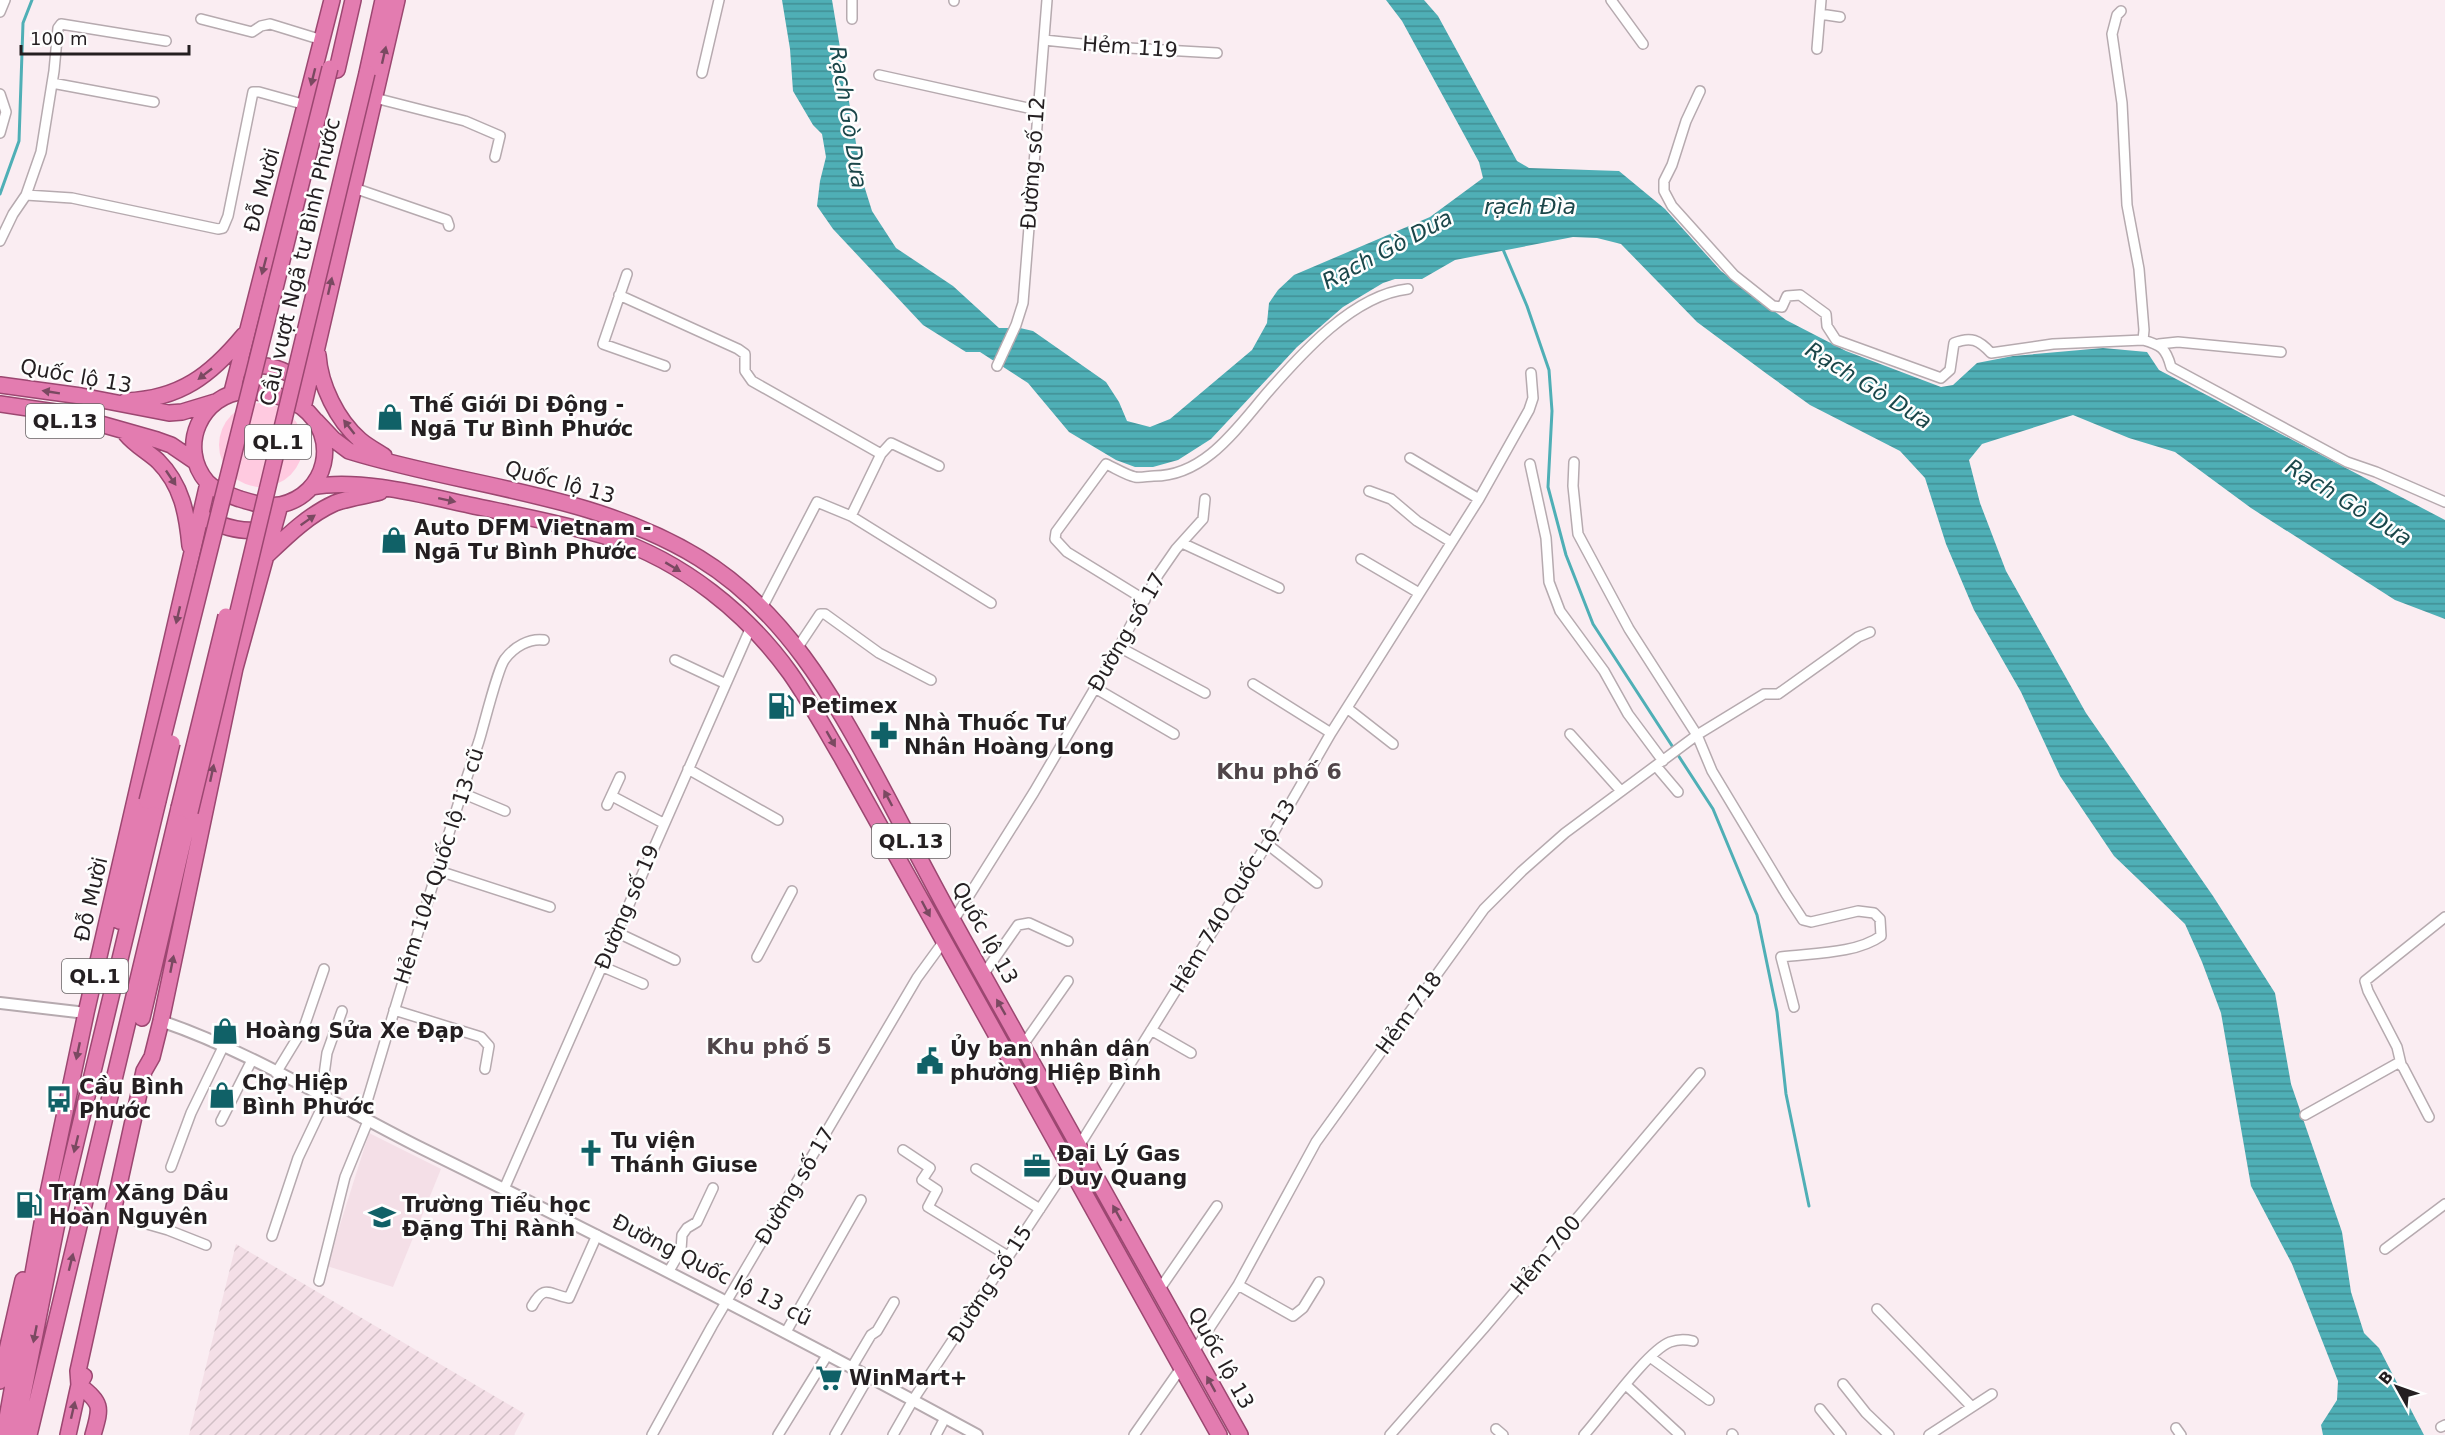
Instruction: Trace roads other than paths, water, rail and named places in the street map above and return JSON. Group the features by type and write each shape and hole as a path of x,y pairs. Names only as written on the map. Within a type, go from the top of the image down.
{"highway":[{"name":"Đỗ Mười","path":"232,392 332,0"},
{"name":"QL.1","path":"333,69 345,0"},
{"name":"QL.1","path":"333,69 352,0"},
{"name":"QL.1","path":"363,72 376,0"},
{"name":"QL.1","path":"363,72 383,0"},
{"name":"QL.1","path":"303,408 397,0"},
{"name":"Cầu vượt Ngã tư Bình Phước","path":"153,801 333,69"},
{"name":"Cầu vượt Ngã tư Bình Phước","path":"136,1017 363,72"},
{"path":"102,401 150,399 179,391 210,371 246,333"},
{"path":"317,343 319,368 324,387 346,425 361,442 394,463"},
{"path":"237,371 253,365 279,368 288,371 308,385"},
{"name":"Quốc lộ 13","path":"0,385 145,410 176,413 215,402"},
{"name":"QL.13","path":"208,483 196,462 194,441 203,415 215,402 232,392 261,392 280,396 303,408 316,422 324,441 325,457 319,478 312,487 298,498 280,505"},
{"name":"Quốc lộ 13","path":"0,404 62,413 131,435"},
{"name":"Quốc lộ 13","path":"0,410 60,419 171,445 196,462"},
{"name":"Quốc lộ 13","path":"316,422 349,451 545,498 642,528 700,559 731,580 762,608 798,647 824,683 854,735 953,921 1240,1435"},
{"path":"131,435 159,462 178,489 186,512 191,558"},
{"name":"Đỗ Mười","path":"24,1399 51,1212 97,1015 208,483"},
{"path":"93,1435 100,1412 99,1404 94,1396 79,1385 78,1371 144,1071 152,1057 161,1022 235,668 280,505 264,506 246,501 216,490 208,483"},
{"name":"Quốc lộ 13","path":"312,487 340,483 389,490 450,501 612,538 684,574 717,597 751,627 789,673 820,721 1219,1435"},
{"path":"264,558 291,532 328,507 345,500 389,490"},
{"path":"202,517 247,530 257,531 273,525"},
{"name":"Đỗ Mười","path":"51,1212 51,1177 97,1015 153,801"},
{"name":"QL.1","path":"15,1435 136,1017"},
{"name":"Đường Quốc lộ 13 cũ","path":"136,1017 161,1022"},
{"path":"68,1435 79,1385 86,1372 153,1072 152,1057"},
{"name":"QL.1","path":"0,1381 29,1248 51,1212"},
{"name":"QL.1","path":"4,1435 24,1399"},
{"name":"QL.1","path":"24,1399 29,1435"}],"street":[{"path":"702,73 717,0"},
{"path":"852,0 852,19"},
{"name":"Đường số 12","path":"997,366 1016,325 1023,303 1047,0"},
{"path":"1611,0 1643,44"},
{"path":"1817,50 1821,0"},
{"path":"2121,11 2117,15 2112,34 2122,103 2127,205 2139,269 2143,340"},
{"path":"1820,14 1840,17"},
{"path":"201,19 252,32 261,26 270,24 322,40"},
{"path":"0,242 13,214 26,195 41,152 58,28 61,24 166,41"},
{"name":"Hẻm 119","path":"1044,40 1111,47 1217,53"},
{"path":"879,75 1037,110"},
{"path":"52,83 154,102"},
{"path":"1700,91 1686,121 1672,165 1664,181 1664,191 1672,206 1734,275 1773,306 1782,307 1787,296 1800,295 1826,314 1827,326 1836,340 1941,378 1950,370 1954,343 1973,338 1982,343 1991,353 2053,344 2143,340 2159,344 2178,342 2281,352"},
{"path":"26,195 72,198 218,229 224,228 253,93 259,92 306,105"},
{"path":"0,94 6,112 0,133"},
{"path":"375,98 465,121 500,136 495,157"},
{"path":"354,188 433,214 447,220 449,226"},
{"path":"627,274 603,344 665,366"},
{"path":"1145,600 1067,552 1055,539 1056,532 1106,464 1135,477 1165,476 1182,472 1203,460 1231,435 1313,343 1346,315 1382,294 1408,289"},
{"path":"619,295 738,349 745,354 745,371 752,381 881,454"},
{"path":"2159,344 2168,355 2171,367 2189,378 2244,405 2347,462 2376,471 2445,502"},
{"name":"Hẻm 740 Quốc Lộ 13","path":"1079,1146 1267,844 1331,733 1479,499 1518,432 1533,398 1531,373"},
{"path":"851,516 881,454 891,443 939,466"},
{"path":"1410,458 1479,499"},
{"path":"1574,462 1573,486 1578,534 1629,629 1697,735 1713,771 1749,835 1803,920 1811,922 1858,911 1874,913 1880,919 1881,936 1871,944 1781,957 1794,1007"},
{"path":"1530,464 1546,538 1548,582 1560,611 1604,671 1628,714 1678,792"},
{"path":"1369,491 1391,499 1417,521 1451,542"},
{"name":"Đường số 17","path":"953,921 1034,792 1119,647 1158,575 1203,519 1205,499"},
{"path":"762,608 817,502 851,516 991,603"},
{"path":"1182,543 1279,588"},
{"path":"1361,559 1419,593"},
{"path":"798,647 820,614 825,614 879,653 931,680"},
{"name":"Đường số 19","path":"504,1189 751,627"},
{"name":"Hẻm 718","path":"1193,1353 1238,1285 1316,1142 1484,909 1556,841 1697,735 1764,694 1778,694 1851,642 1870,632"},
{"name":"Hẻm 104 Quốc lộ 13 cũ","path":"319,1281 342,1187 365,1119 394,1010 503,660 515,648 535,639 544,640"},
{"path":"1119,647 1205,693"},
{"path":"675,660 726,684"},
{"path":"1253,684 1331,733"},
{"path":"1095,688 1174,734"},
{"path":"1347,708 1394,744"},
{"path":"1570,734 1621,791"},
{"path":"688,769 778,820"},
{"path":"607,805 620,777"},
{"path":"462,793 505,811"},
{"path":"612,796 663,823"},
{"path":"1267,844 1317,883"},
{"path":"436,870 549,907"},
{"path":"757,957 792,891"},
{"path":"2429,1117 2401,1064 2397,1047 2367,991 2365,981 2445,917"},
{"path":"983,975 1017,925 1029,923 1068,941"},
{"path":"616,932 675,960"},
{"name":"Đường số 17","path":"652,1435 727,1300 917,978 944,941"},
{"path":"602,966 643,984"},
{"path":"276,1073 304,1027 324,969"},
{"path":"1023,1045 1068,981"},
{"path":"0,1003 97,1015"},
{"path":"394,1010 481,1037 489,1046 485,1069"},
{"path":"272,1236 321,1096 327,1053 342,1011"},
{"name":"Đường Quốc lộ 13 cũ","path":"161,1022 252,1060 727,1300 977,1435"},
{"path":"1151,1030 1191,1053"},
{"path":"171,1167 191,1113 223,1047"},
{"path":"221,1121 252,1060"},
{"path":"2305,1115 2394,1064 2401,1064"},
{"name":"Hẻm 700","path":"1390,1435 1484,1328 1700,1073"},
{"path":"903,1150 930,1168 922,1180 937,1190 928,1207 1008,1256"},
{"name":"Đường Số 15","path":"893,1435 913,1400 1069,1165"},
{"path":"976,1169 1040,1209"},
{"path":"669,1271 681,1250 682,1235 687,1228 697,1222 713,1188"},
{"path":"786,1332 861,1200"},
{"path":"2385,1249 2445,1204"},
{"path":"1159,1290 1217,1206"},
{"path":"119,1216 168,1230 206,1245"},
{"path":"532,1306 540,1293 547,1291 569,1298 597,1235"},
{"path":"1238,1285 1293,1316 1303,1308 1319,1282"},
{"path":"852,1367 894,1302"},
{"path":"1877,1309 1971,1406"},
{"path":"1584,1435 1650,1357 1670,1342 1685,1339 1693,1341"},
{"path":"778,1435 828,1354"},
{"path":"1650,1357 1708,1400"},
{"path":"1134,1435 1181,1368"},
{"path":"835,1435 869,1376"},
{"path":"1843,1384 1866,1413 1889,1435"},
{"path":"1626,1385 1680,1435"},
{"path":"1929,1435 1992,1394"},
{"path":"1820,1409 1841,1435"},
{"path":"936,1435 945,1418"}],"water":[{"path":"782,0 832,0 862,179 872,211 896,248 953,286 999,328 1020,328 1033,331 1106,382 1119,402 1127,421 1150,427 1170,419 1252,350 1267,323 1269,303 1278,290 1294,275 1430,217 1483,178 1479,162 1402,21 1386,0 1424,0 1438,16 1517,161 1529,168 1619,171 1665,209 1721,271 1786,320 1846,351 1941,387 1953,385 1977,363 2013,356 2103,348 2147,352 2159,370 2445,520 2445,619 2395,600 2251,508 2175,452 2129,438 2073,415 1982,444 1969,460 1980,503 2006,571 2086,713 2213,896 2275,993 2291,1084 2342,1232 2351,1292 2364,1333 2379,1348 2424,1435 2323,1435 2321,1425 2337,1400 2338,1381 2292,1264 2251,1186 2221,1013 2202,962 2185,924 2114,856 2060,776 2021,692 1974,610 1946,544 1925,478 1900,451 1810,405 1767,374 1697,322 1621,244 1597,238 1573,237 1455,260 1422,279 1395,279 1383,283 1343,307 1297,347 1211,439 1178,460 1153,467 1135,467 1116,460 1069,432 1028,383 980,352 966,352 923,325 833,229 817,206 826,157 822,134 813,125 793,91 790,49"}],"waterway":[{"path":"0,194 19,141 23,23 32,0"},
{"path":"1502,247 1527,306 1549,370 1552,411 1548,487 1566,555 1593,624 1713,809 1757,915 1777,1012 1786,1094 1809,1206"}],"place":[{"name":"Thế Giới Di Động - Ngã Tư Bình Phước","path":"390,417"},
{"name":"Auto DFM Vietnam - Ngã Tư Bình Phước","path":"394,540"},
{"name":"Petimex","path":"781,706"},
{"name":"Nhà Thuốc Tư Nhân Hoàng Long","path":"884,735"},
{"name":"Hoàng Sửa Xe Đạp","path":"225,1031"},
{"name":"Ủy ban nhân dân phường Hiệp Bình","path":"930,1061"},
{"name":"Chợ Hiệp Bình Phước","path":"222,1095"},
{"name":"Cầu Bình Phước","path":"59,1099"},
{"name":"Tu viện Thánh Giuse","path":"591,1153"},
{"name":"Đại Lý Gas Duy Quang","path":"1037,1166"},
{"name":"Trạm Xăng Dầu Hoàn Nguyên","path":"29,1205"},
{"name":"Trường Tiểu học Đặng Thị Rành","path":"382,1217"},
{"name":"WinMart+","path":"829,1378"}],"district":[{"name":"Khu phố 6","path":"1279,771"},
{"name":"Khu phố 5","path":"769,1046"}],"water label":[{"name":"Rạch Gò Dưa","path":"849,117"},
{"name":"rạch Đìa","path":"1530,206"},
{"name":"Rạch Gò Dưa","path":"1387,249"},
{"name":"Rạch Gò Dưa","path":"1869,385"},
{"name":"Rạch Gò Dưa","path":"2349,502"}]}
